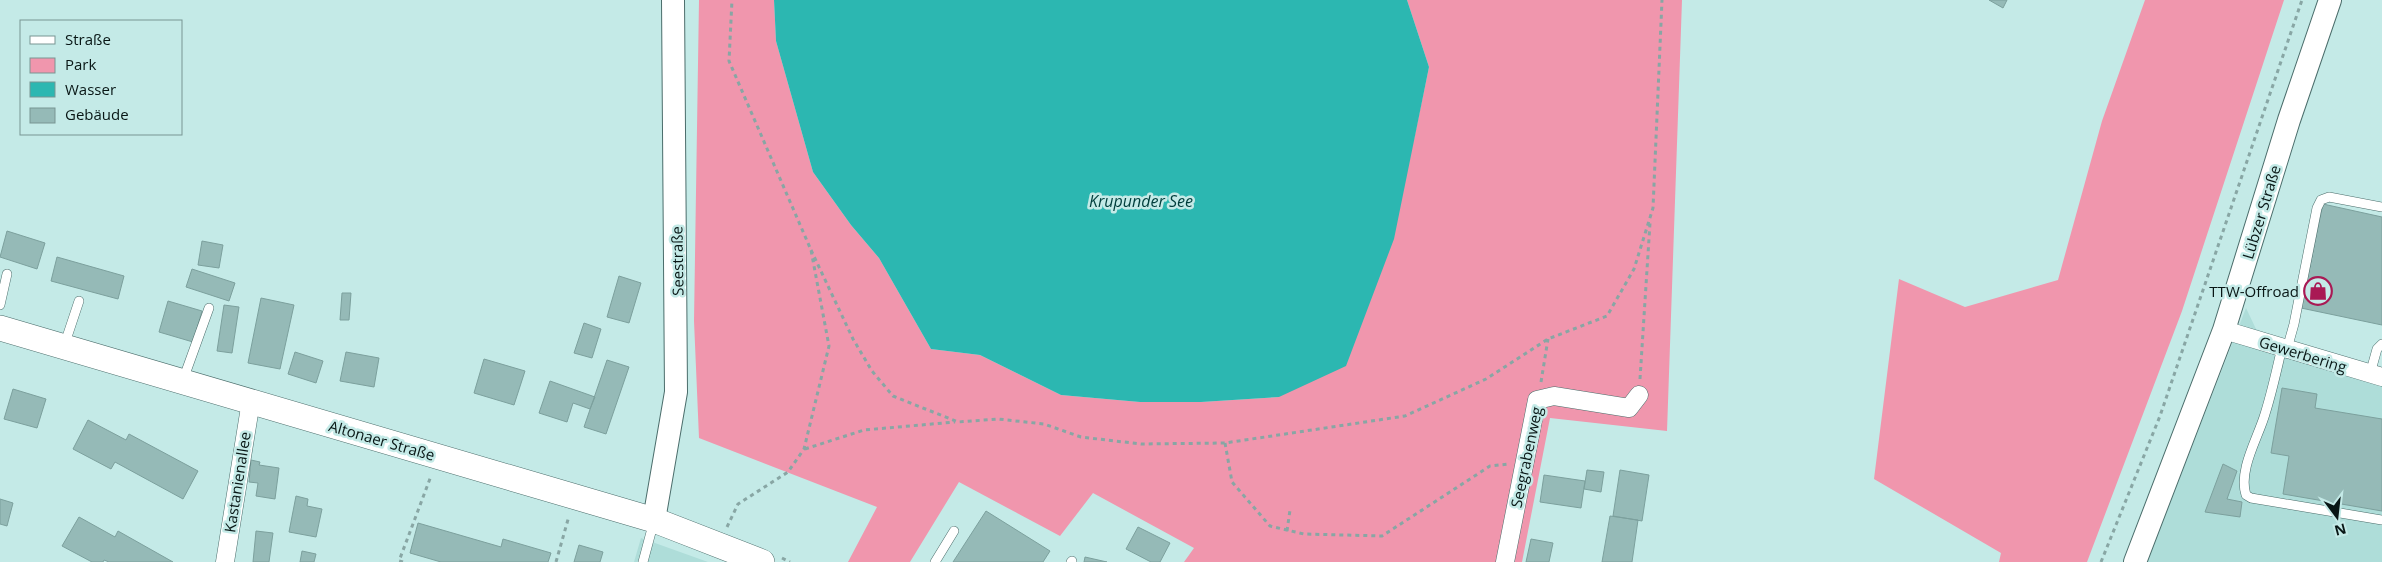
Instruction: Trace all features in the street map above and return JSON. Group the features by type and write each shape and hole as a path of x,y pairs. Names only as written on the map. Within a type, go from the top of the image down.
{"main road":[{"name":"Altonaer Straße","path":"0,328 654,520 762,562"}],"street":[{"name":"Seestraße","path":"654,520 676,392 673,0"},
{"name":"Lübzer Straße","path":"2135,562 2224,330 2289,120 2330,0"},
{"name":"Gewerbering","path":"2224,330 2376,375"},
{"name":"Seegrabenweg","path":"1505,562 1537,400 1554,396 1629,408 1639,395"},
{"name":"Kastanienallee","path":"225,562 251,401"}],"lane":[{"path":"2382,207 2329,197 2321,200 2316,208 2294,324 2243,483 2246,495 2251,498 2382,520"},
{"path":"0,305 7,274"},
{"path":"64,346 79,301"},
{"path":"183,381 209,308"},
{"path":"2376,375 2377,349 2382,344"},
{"path":"643,562 654,520"},
{"path":"935,562 954,531"}],"path":[{"path":"732,0 729,61 811,250 853,339 872,371 893,396 958,422"},
{"path":"804,449 864,430 998,419 1044,424 1081,437 1141,444 1225,443 1405,416 1486,379 1548,339 1607,316 1634,269 1653,208 1662,0"},
{"path":"2101,562 2160,416 2302,0"},
{"path":"1639,395 1651,216"},
{"path":"725,530 738,504 788,472 804,449 829,346 811,250"},
{"path":"1537,400 1548,339"},
{"path":"1225,443 1232,482 1270,526 1304,534 1382,536 1490,466 1524,462"},
{"path":"402,562 399,561 431,476"},
{"path":"556,562 576,497"},
{"path":"1288,531 1290,510"}],"shaded area":[{"path":"2246,308 2256,329 2382,369 2382,562 2147,562"},
{"path":"641,538 708,562 634,562"}],"green space":[{"path":"699,0 774,0 776,41 813,172 851,225 879,258 931,349 980,355 1061,395 1140,402 1201,402 1279,397 1414,139 1429,67 1407,0 1682,0 1667,431 1550,418 1522,562 1184,562 1194,548 1093,493 1060,536 959,482 910,562 848,562 877,507 699,438 694,321"},
{"path":"2145,0 2284,0 2182,311 2087,562 1999,562 2001,553 1874,479 1899,279 1965,307 2058,280 2102,121"}],"water":[{"name":"Krupunder See","path":"774,0 1407,0 1429,67 1394,239 1346,366 1279,397 1201,402 1140,402 1061,395 980,355 931,349 879,258 851,225 813,172 776,41"}],"building":[{"path":"1989,0 2007,0 2003,8"},
{"path":"2323,204 2382,217 2382,325 2301,308"},
{"path":"7,231 45,243 37,269 0,257"},
{"path":"202,241 223,245 219,268 198,265"},
{"path":"57,257 124,276 118,299 51,281"},
{"path":"192,269 235,283 229,301 186,287"},
{"path":"619,276 641,283 629,323 607,317"},
{"path":"342,293 351,293 349,320 340,320"},
{"path":"261,298 294,305 280,369 248,363"},
{"path":"168,301 202,311 193,342 159,332"},
{"path":"224,305 239,307 232,353 217,351"},
{"path":"584,323 601,329 592,358 574,353"},
{"path":"295,352 323,361 316,383 288,374"},
{"path":"346,352 379,358 374,387 340,381"},
{"path":"484,359 525,371 514,405 474,393"},
{"path":"607,360 629,367 606,434 584,427"},
{"path":"550,381 595,397 590,409 573,403 567,422 539,413"},
{"path":"2282,388 2317,394 2315,408 2382,419 2382,511 2283,494 2289,456 2271,453"},
{"path":"13,389 46,399 37,428 4,419"},
{"path":"88,420 126,440 129,434 198,471 183,499 115,462 111,469 73,449"},
{"path":"251,460 260,462 259,465 279,468 275,499 256,496 258,483 249,482"},
{"path":"2223,464 2237,471 2227,499 2242,502 2240,517 2205,512"},
{"path":"1587,470 1604,472 1601,492 1584,489"},
{"path":"1620,470 1649,475 1642,521 1613,516"},
{"path":"1544,475 1585,481 1581,508 1540,502"},
{"path":"296,496 308,499 307,506 322,509 316,537 289,532"},
{"path":"0,499 13,503 7,526 0,524"},
{"path":"986,511 1050,551 1043,562 953,562"},
{"path":"1610,516 1638,520 1632,562 1602,562"},
{"path":"79,517 115,537 118,531 173,562 109,562 104,560 103,562 92,562 62,546"},
{"path":"418,523 501,547 503,539 551,553 548,562 441,562 410,553"},
{"path":"1138,527 1170,543 1160,562 1151,562 1126,549"},
{"path":"256,531 273,533 269,562 253,562"},
{"path":"1531,539 1553,543 1549,562 1526,562"},
{"path":"579,545 603,552 600,562 574,562"},
{"path":"302,551 316,554 314,562 300,562"},
{"path":"1085,557 1107,562 1084,562"}],"place":[{"name":"TTW-Offroad","path":"2318,291"}]}
